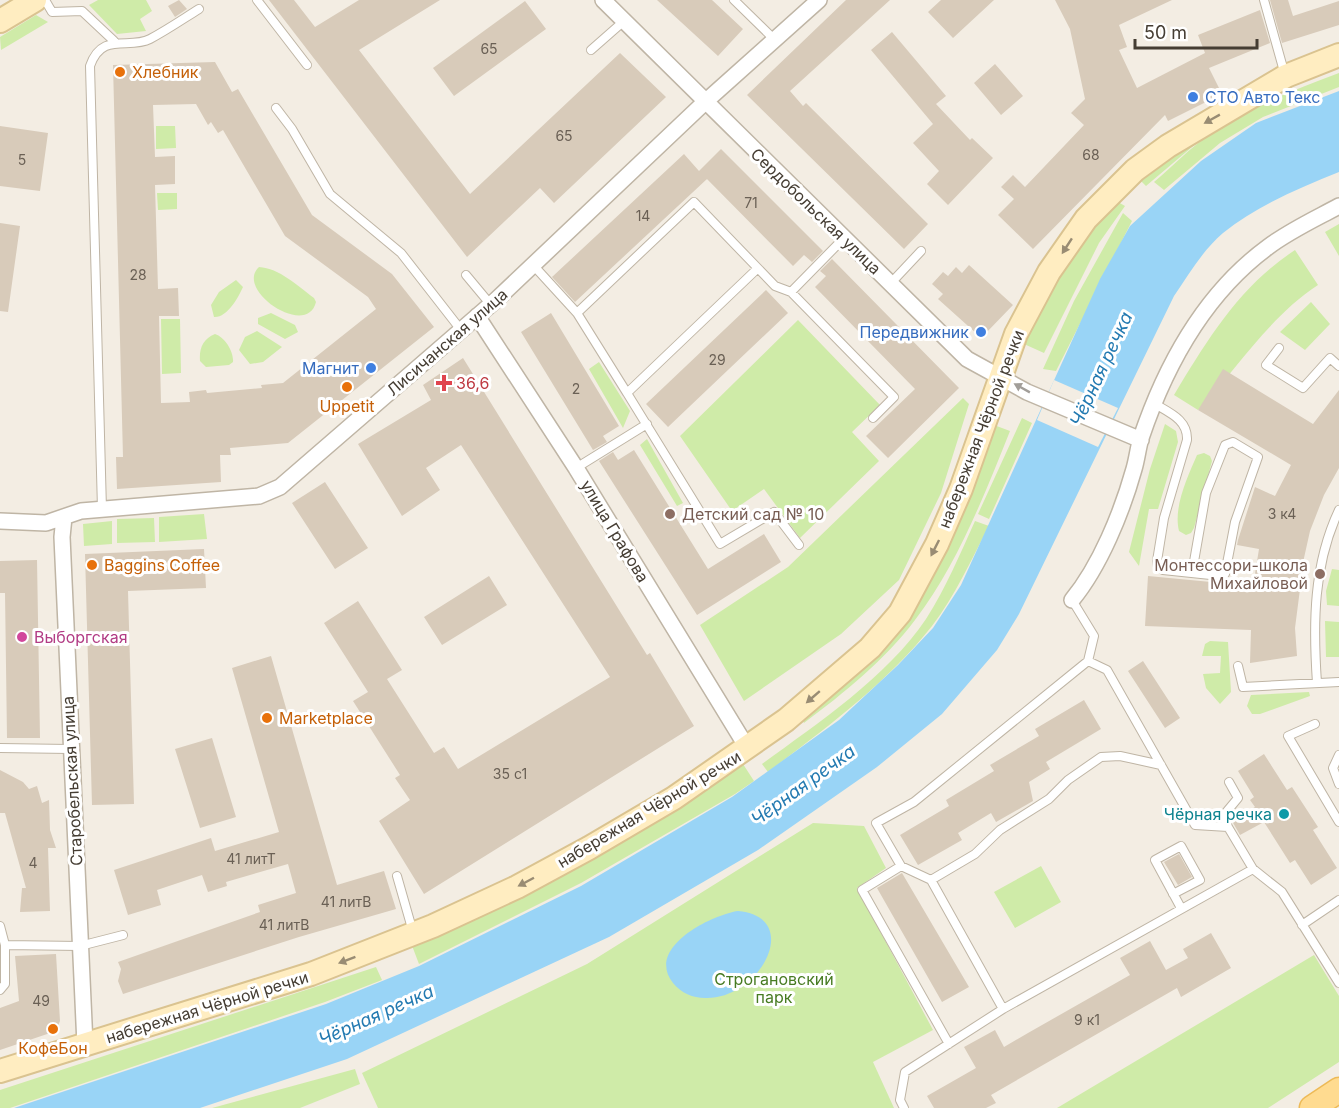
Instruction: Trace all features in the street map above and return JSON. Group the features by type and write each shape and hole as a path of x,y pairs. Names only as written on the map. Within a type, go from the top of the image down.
{"main road":[{"path":"1312,1108 1339,1090"}],"street":[{"path":"0,21 35,0"},
{"name":"Сердобольская улица","path":"603,0 967,359 1045,400 1141,440"},
{"name":"Лисичанская улица","path":"0,521 46,523 81,511 270,492 534,266 705,102 819,0"},
{"name":"набережная Чёрной речки","path":"0,1071 311,974 413,934 517,887 589,848 674,798 748,749 786,720 870,648 900,613 937,544 961,489 999,375 1016,334 1050,272 1081,225 1135,170 1168,146 1286,76 1339,55"},
{"path":"1071,600 1097,566 1127,488 1141,440 1155,404 1187,336 1203,310 1225,285 1269,246 1339,206"},
{"name":"улица Графова","path":"477,316 576,468 748,749"},
{"name":"Старобельская улица","path":"64,517 70,749 85,1045"}],"lane":[{"path":"45,0 52,12 82,11 114,42"},
{"path":"257,0 307,65"},
{"path":"734,0 775,39"},
{"path":"1264,0 1286,76"},
{"path":"102,509 90,66 98,53 114,42 147,41 199,9"},
{"path":"591,50 624,21"},
{"path":"276,108 292,129 330,194 400,253 461,330"},
{"path":"577,313 694,202 775,286 791,291 894,397 873,418"},
{"path":"791,291 844,238"},
{"path":"891,284 921,251"},
{"path":"534,266 577,313 720,543 774,512 799,544"},
{"path":"627,393 758,269"},
{"path":"466,275 490,304"},
{"path":"1279,348 1266,365 1303,388 1330,358 1339,352"},
{"path":"1330,358 1339,366"},
{"path":"1155,404 1176,417 1188,431 1188,440 1164,518 1158,567 1192,573 1220,576 1227,570 1235,522 1258,460 1255,454 1233,442 1225,445 1206,493 1192,573"},
{"path":"576,468 647,424"},
{"path":"1317,683 1314,621 1318,580 1339,510"},
{"path":"1004,1009 931,880 901,866 876,823 914,802 1088,661 1094,636 1071,600"},
{"path":"1088,661 1107,670 1196,825 1228,827"},
{"path":"1238,666 1244,687 1339,682"},
{"path":"1315,724 1288,736 1339,822"},
{"path":"0,748 70,749"},
{"path":"1339,755 1333,768 1339,784"},
{"path":"931,880 975,854 1000,830 1049,799 1068,780 1101,757 1120,756 1161,765"},
{"path":"1228,782 1238,798 1223,816 1228,827 1253,869 1282,892 1339,983"},
{"path":"1173,894 1200,880 1181,846 1155,860 1173,894 1181,908"},
{"path":"901,866 862,890 949,1044"},
{"path":"904,1108 900,1100 905,1072 1004,1009 1253,869"},
{"path":"397,876 413,934"},
{"path":"1302,925 1339,900"},
{"path":"0,926 5,945 5,984 0,990"},
{"path":"5,945 80,946 123,935"}],"green space":[{"path":"98,0 146,0 152,11 140,19 146,31 117,34 89,5"},
{"path":"36,15 48,22 1,50 0,37"},
{"path":"1339,73 1339,87 1263,117 1220,143 1164,190 1154,182 1195,145 1240,115 1273,99"},
{"path":"156,126 175,126 176,148 156,149"},
{"path":"1205,136 1146,186 1136,176"},
{"path":"157,193 177,193 177,209 158,210"},
{"path":"1111,198 1125,206 1099,243 1044,353 1024,344 1039,307"},
{"path":"1123,213 1132,221 1056,371 1043,369 1074,301"},
{"path":"1339,224 1339,256 1325,232"},
{"path":"1295,250 1318,285 1284,312 1198,410 1174,395 1212,334 1241,297 1257,280"},
{"path":"259,267 281,274 314,298 316,302 310,312 300,315 287,313 264,298 256,287 254,277"},
{"path":"236,280 243,287 238,296 228,311 214,317 211,305 219,292"},
{"path":"1311,302 1330,324 1305,350 1280,332"},
{"path":"271,313 295,325 298,332 285,339 258,324 258,318"},
{"path":"161,319 180,319 181,373 162,374"},
{"path":"798,320 880,405 852,432 879,461 800,538 764,489 732,511 680,436"},
{"path":"257,331 282,347 263,362 250,364 239,350 245,337"},
{"path":"215,334 228,345 233,362 229,365 206,367 200,361 201,348 207,338"},
{"path":"599,362 630,411 623,428 589,369"},
{"path":"963,398 969,404 941,493 899,580 841,634 744,701 700,625 788,567"},
{"path":"1022,418 1032,423 989,519 978,514"},
{"path":"1165,424 1176,431 1178,442 1158,509 1149,509 1139,566 1129,552 1150,469"},
{"path":"994,425 1010,431 969,529 930,599 891,649 849,688 804,723 802,719 910,616 948,547 973,491"},
{"path":"647,439 683,503 677,506 640,445"},
{"path":"1204,453 1210,456 1212,461 1194,528 1186,535 1179,531 1180,502 1197,455"},
{"path":"204,514 207,539 159,542 159,517"},
{"path":"154,518 155,542 117,543 117,519"},
{"path":"112,521 112,544 84,546 83,524"},
{"path":"975,521 989,526 955,590 932,626 875,686 768,772 762,764 872,680 910,640 940,595"},
{"path":"1332,569 1339,570 1339,606 1327,605 1326,591"},
{"path":"1325,621 1339,622 1339,657 1326,657"},
{"path":"1210,641 1228,642 1231,692 1220,704 1206,688 1203,674 1220,673 1221,656 1202,656 1205,644"},
{"path":"1309,692 1310,696 1260,714 1252,714 1247,706 1251,695"},
{"path":"743,764 754,781 735,794 581,883 419,964 411,943 723,777"},
{"name":"Строгановский парк","path":"813,823 864,826 886,868 857,888 933,1030 873,1062 894,1108 378,1108 362,1073 587,964"},
{"path":"1041,866 1061,902 1015,928 994,892"},
{"path":"1314,955 1339,996 1339,1062 1268,1108 1057,1108"},
{"path":"376,967 382,980 325,1002 10,1108 0,1108 0,1090"},
{"path":"355,1069 360,1084 300,1108 212,1108"}],"water":[{"path":"1339,91 1339,172 1294,191 1250,214 1223,233 1203,255 1174,296 1019,614 997,650 942,714 877,767 758,850 609,937 347,1059 200,1108 14,1108 326,1004 419,966 581,886 732,797 839,720 898,665 933,628 961,585 1100,279 1130,226 1201,161 1256,123"},
{"path":"738,911 758,917 768,927 771,942 767,958 757,973 743,986 725,995 701,998 680,990 673,983 667,970 668,958 674,946 698,926"}],"pier":[{"path":"1054,380 1118,408 1098,447 1037,420"}],"building":[{"path":"179,0 187,9 175,17 168,6"},
{"path":"269,0 294,0 315,27 359,0 440,0 359,50 470,194 620,53 666,97 554,203 540,188 467,257"},
{"path":"657,0 712,0 743,29 718,56"},
{"path":"846,0 890,0 790,91 803,106 806,103 928,224 904,249 747,95"},
{"path":"941,0 994,0 953,38 928,12"},
{"path":"1055,0 1172,0 1119,25 1127,47 1119,50 1137,88 1205,53 1198,35 1260,10 1270,43 1209,68 1222,94 1168,121 1165,115 1033,249 998,215 1014,199 1001,187 1013,175 1025,187 1084,125 1071,113 1085,99 1070,29"},
{"path":"1270,0 1288,0 1293,16 1339,1 1339,25 1282,43"},
{"path":"525,1 546,29 454,96 433,68"},
{"path":"892,32 946,96 936,104 970,140 972,138 993,158 948,205 927,184 939,171 913,143 933,124 871,50"},
{"path":"215,62 232,92 238,89 312,215 392,274 434,327 288,443 230,448 231,455 220,455 221,482 117,489 116,457 123,457 113,65","holes":["196,104 208,125 211,122 218,133 223,130 285,236 368,297 376,309 283,383 261,385 262,388 207,393 206,390 189,392 190,402 161,403 159,316 179,316 178,288 158,289 155,185 175,184 175,156 155,157 153,105"]},
{"path":"995,64 1023,96 1001,115 974,83"},
{"path":"0,126 48,133 40,191 0,186"},
{"path":"721,149 823,251 812,262 804,255 793,266 707,179 575,302 552,277 684,154 699,171"},
{"path":"0,223 20,226 8,312 0,311"},
{"path":"832,259 959,388 888,458 866,436 915,389 815,287 826,276 820,271"},
{"path":"969,265 1013,305 985,334 977,334 938,299 943,294 932,284 943,272 948,276 956,267 962,273"},
{"path":"766,290 788,313 668,427 646,404"},
{"path":"551,313 619,426 603,436 607,442 593,450 521,332"},
{"path":"463,358 647,655 650,653 694,726 424,894 379,821 410,800 395,778 400,775 353,701 368,692 324,623 358,601 402,670 387,679 434,753 444,747 458,769 610,677 461,445 426,468 440,490 402,516 358,444 431,400 423,385"},
{"path":"1223,369 1313,424 1339,390 1339,468 1324,495 1310,531 1304,558 1295,628 1297,656 1250,663 1251,630 1145,626 1148,576 1253,586 1259,549 1237,545 1238,540 1255,487 1275,496 1291,465 1198,410"},
{"path":"634,450 708,569 764,534 781,562 697,615 599,461 613,452 618,460"},
{"path":"325,482 368,548 335,569 292,503"},
{"path":"204,549 206,588 128,591 134,804 92,805 85,554"},
{"name":"Выборгская","path":"37,560 40,738 7,738 5,593 0,593 0,561"},
{"path":"489,576 507,605 442,645 424,617"},
{"path":"271,656 337,885 384,871 396,909 299,937 123,994 118,981 121,969 118,962 260,912 258,905 296,893 288,864 226,882 227,886 208,892 202,875 157,890 161,905 128,915 114,870 211,838 215,851 279,832 232,668"},
{"path":"1143,661 1180,718 1165,728 1128,671"},
{"path":"1084,700 1101,729 1046,762 1050,769 1029,782 1033,801 996,822 991,813 958,833 962,840 918,865 900,835 949,806 946,800 994,771 990,765 1039,736 1035,729"},
{"path":"212,738 236,817 200,828 175,749"},
{"name":"Чёрная речка","path":"1264,754 1287,790 1292,787 1318,827 1313,830 1337,868 1311,885 1295,860 1290,863 1264,822 1240,835 1232,821 1255,807 1250,800 1254,797 1238,771"},
{"path":"0,770 23,782 29,789 37,786 42,803 49,800 50,830 56,848 48,848 50,911 20,912 22,888 26,888 5,813 0,813"},
{"path":"1179,854 1192,877 1178,885 1164,862"},
{"path":"902,873 969,987 942,1002 877,888"},
{"path":"1211,933 1231,968 1181,997 1177,988 991,1095 996,1103 986,1108 934,1108 927,1096 976,1068 964,1047 995,1030 1004,1047 1130,975 1120,958 1150,941 1166,970 1188,958 1183,949"},
{"path":"56,954 60,1021 56,1031 0,1050 0,1008 19,1001 15,956"}],"place":[{"name":"Хлебник","path":"120,72"},
{"name":"СТО Авто Текс","path":"1193,97"},
{"name":"Передвижник","path":"981,332"},
{"name":"Магнит","path":"371,368"},
{"name":"36,6","path":"444,383"},
{"name":"Uppetit","path":"347,387"},
{"name":"Детский сад № 10","path":"670,514"},
{"name":"Baggins Coffee","path":"92,565"},
{"name":"Монтессори-школа Михайловой","path":"1320,574"},
{"name":"Выборгская","path":"22,637"},
{"name":"Marketplace","path":"267,718"},
{"name":"Чёрная речка","path":"1284,814"},
{"name":"КофеБон","path":"53,1029"}]}
